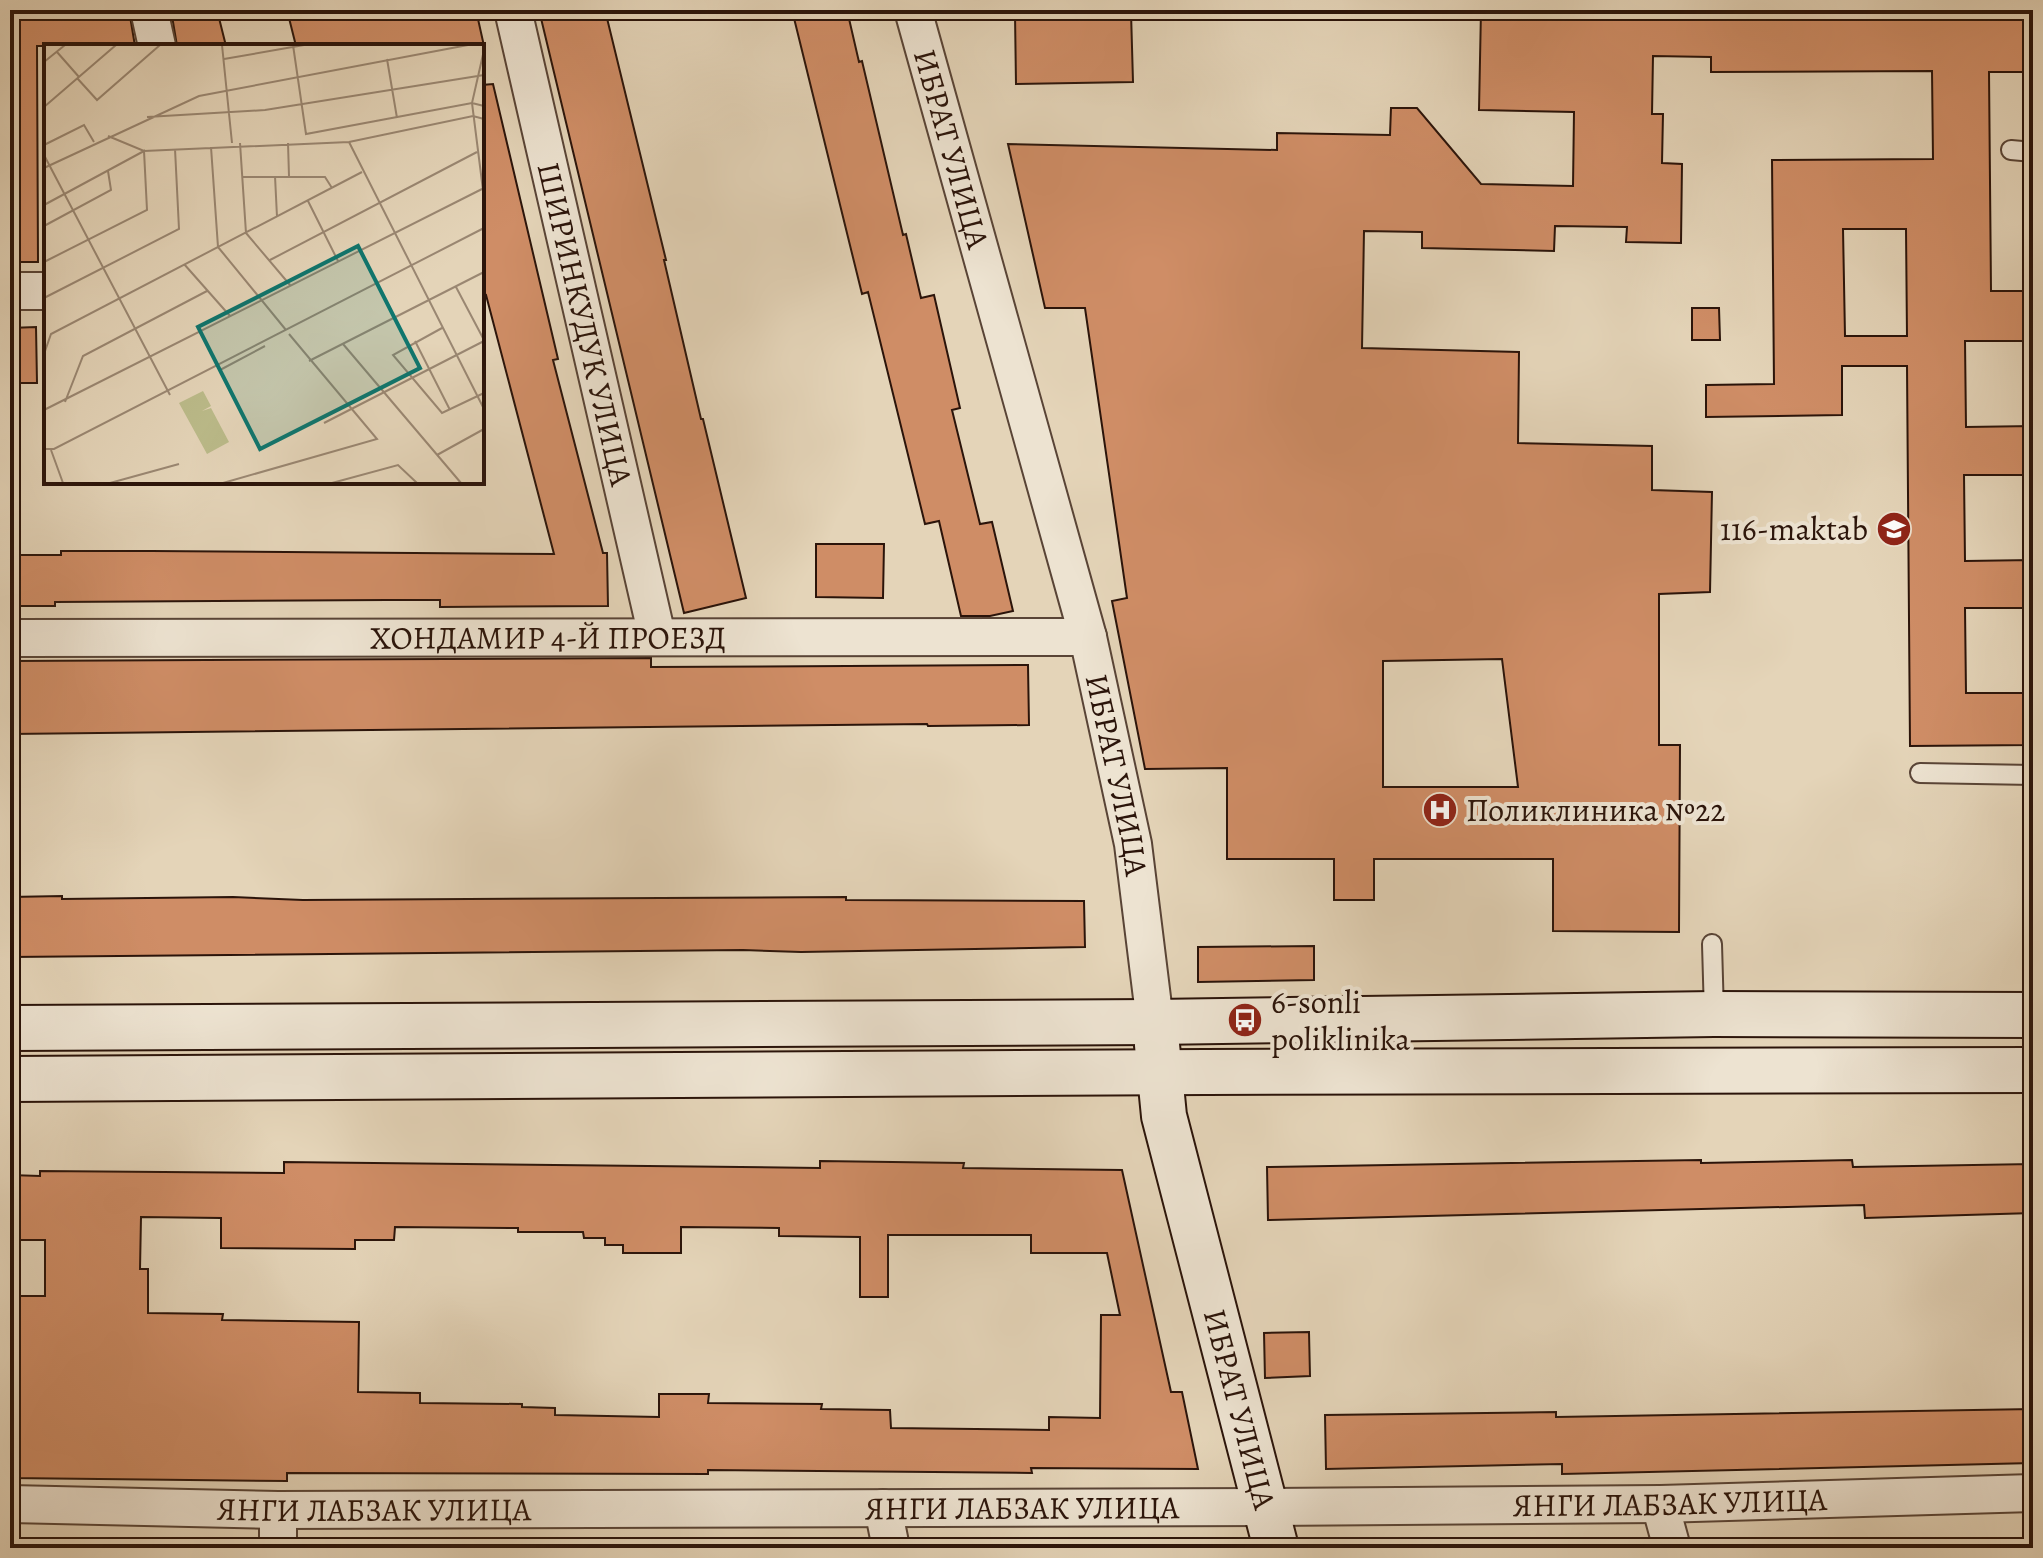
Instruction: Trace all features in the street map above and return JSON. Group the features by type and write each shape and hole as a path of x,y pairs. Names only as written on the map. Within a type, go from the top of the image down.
{"main road":[{"path":"10,1028 1155,1022 1714,1014 2033,1015"},
{"name":"ИБРАТ УЛИЦА","path":"1155,1022 1164,1116 1272,1528"},
{"path":"10,1079 2033,1070"}],"street":[{"path":"149,10 157,44"},
{"name":"ШИРИНКУДУК УЛИЦА","path":"513,10 657,636"},
{"name":"ИБРАТ УЛИЦА","path":"913,10 1088,637 1133,844 1155,1022"},
{"path":"10,291 44,291"},
{"name":"ХОНДАМИР 4-Й ПРОЕЗД","path":"10,638 1088,637"},
{"name":"ЯНГИ ЛАБЗАК УЛИЦА","path":"10,1504 278,1510 883,1508 1272,1528 1660,1504 2033,1493"},
{"path":"1660,1504 1672,1548"},
{"path":"883,1508 891,1548"},
{"path":"278,1510 278,1548"}],"lane":[{"path":"2011,150 2033,152"},
{"path":"1920,773 2033,775"},
{"path":"1712,944 1714,1014"}],"building":[{"path":"10,10 129,10 135,44 37,46 38,262 10,262"},
{"path":"171,10 217,10 226,44 177,44"},
{"path":"287,10 476,10 484,44 296,44"},
{"path":"539,10 605,10 746,598 684,613"},
{"path":"792,10 847,10 921,298 934,295 960,408 952,410 980,524 992,522 1013,611 990,616 961,616 939,521 925,524 868,292 862,294"},
{"path":"1481,10 1672,10 1672,20 2033,17 2033,72 1989,72 1991,291 2033,291 2033,341 1965,341 1966,427 2033,426 2033,475 1964,475 1965,561 2033,560 2033,608 1965,608 1966,693 2033,693 2033,745 1910,746 1907,366 1842,366 1842,415 1706,417 1706,385 1774,384 1772,160 1933,159 1932,71 1711,72 1711,57 1653,56 1652,114 1663,114 1662,163 1682,164 1681,243 1626,242 1627,227 1555,226 1554,251 1422,248 1422,232 1364,231 1362,348 1519,352 1518,443 1652,446 1652,490 1712,492 1710,592 1659,594 1659,745 1680,745 1679,932 1553,931 1553,859 1374,859 1374,900 1334,900 1334,859 1227,859 1227,768 1145,769 1112,601 1127,598 1085,308 1045,308 1008,144 1277,150 1277,133 1390,135 1391,108 1417,108 1481,184 1573,186 1574,112 1479,110","holes":["1843,229 1906,229 1907,336 1845,336","1502,659 1518,787 1383,787 1383,661"]},
{"path":"1131,12 1133,82 1016,84 1015,14"},
{"path":"493,84 558,359 553,360 603,553 607,553 608,606 440,607 440,600 387,600 55,602 55,606 10,606 10,555 61,555 61,551 554,554 484,296 484,85"},
{"path":"1692,308 1719,308 1720,340 1692,340"},
{"path":"36,327 37,383 10,383 10,328"},
{"path":"816,544 884,544 883,598 816,597"},
{"path":"651,658 651,667 1028,665 1029,725 10,734 10,661"},
{"path":"62,896 62,899 846,897 846,900 1084,901 1085,947 10,957 10,897"},
{"path":"1314,946 1314,980 1198,982 1198,947"},
{"path":"1701,1160 1701,1163 1852,1160 1853,1167 2033,1164 2033,1213 1865,1218 1864,1205 1268,1220 1267,1167"},
{"path":"820,1161 964,1163 963,1168 1122,1170 1171,1392 1182,1392 1198,1469 1031,1468 1032,1473 708,1470 708,1474 287,1473 287,1481 10,1478 10,1296 45,1296 45,1240 10,1240 10,1175 40,1176 40,1171 284,1173 284,1162 820,1168","holes":["141,1217 221,1218 221,1248 355,1249 355,1240 394,1240 395,1227 583,1232 584,1238 605,1238 605,1245 623,1245 623,1253 681,1253 681,1227 779,1228 779,1236 860,1237 860,1297 888,1297 888,1235 1031,1235 1031,1253 1107,1253 1120,1315 1101,1315 1100,1418 1049,1417 1049,1430 891,1428 890,1410 821,1409 822,1404 708,1403 709,1394 659,1394 659,1417 555,1415 555,1408 522,1407 522,1404 420,1403 420,1393 358,1392 359,1322 222,1320 223,1314 148,1313 148,1269 140,1269"]},
{"path":"1309,1332 1310,1376 1265,1378 1264,1333"},
{"path":"2033,1409 2033,1463 1562,1474 1562,1464 1326,1469 1325,1415 1556,1412 1556,1417"}],"place":[{"name":"116-maktab","path":"1894,529"},
{"name":"Поликлиника №22","path":"1440,810"},
{"name":"6-sonli poliklinika","path":"1245,1020"}]}
